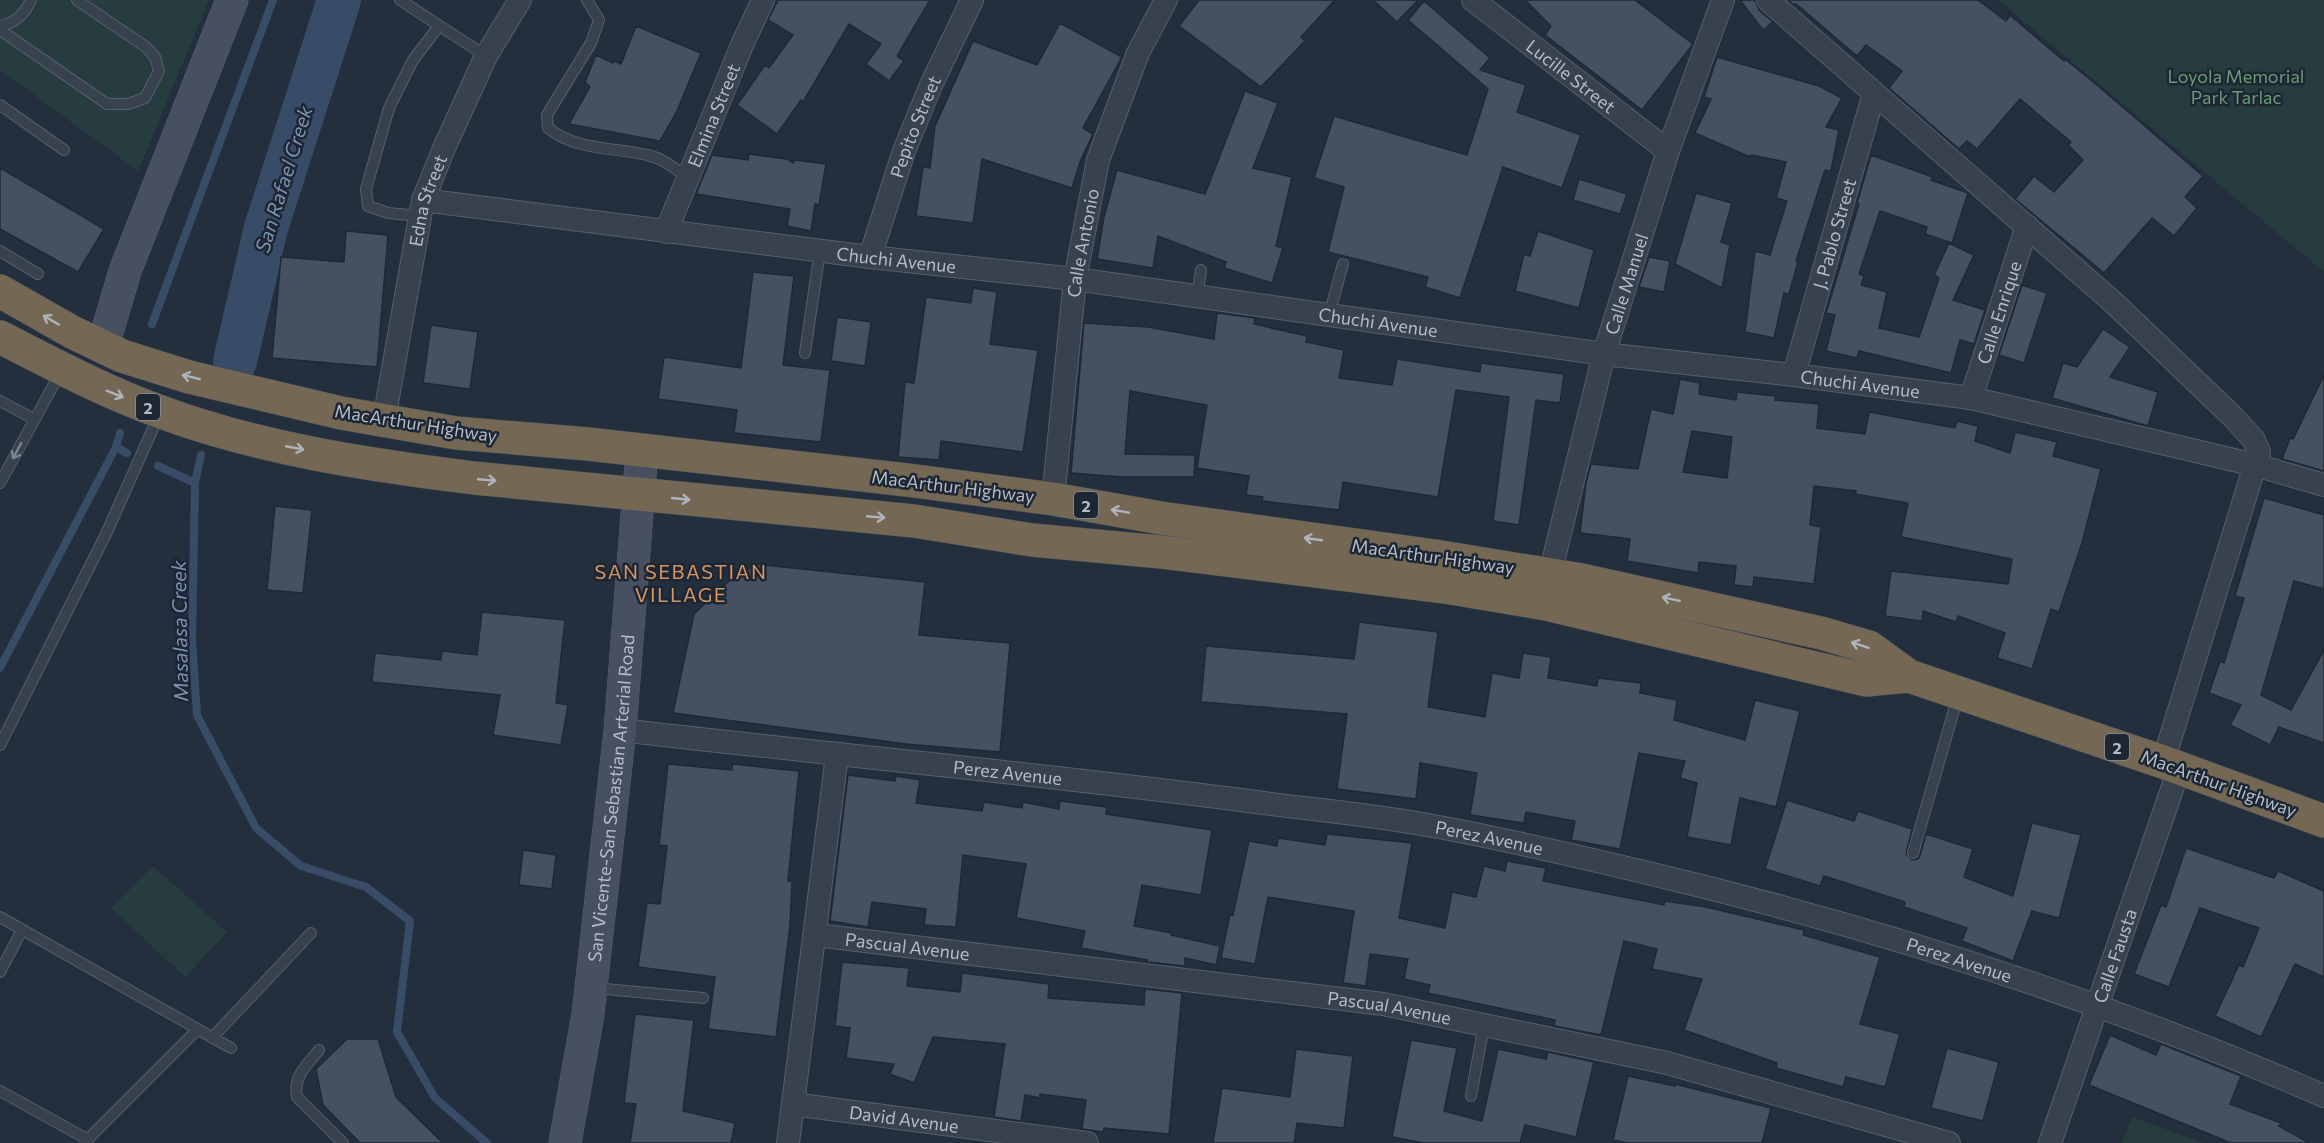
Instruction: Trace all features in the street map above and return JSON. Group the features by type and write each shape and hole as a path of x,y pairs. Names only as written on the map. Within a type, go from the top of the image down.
{"highway":[{"name":"MacArthur Highway","path":"0,291 72,332 122,356 189,377 340,412 456,433 588,444 1053,499 1161,518 1435,556 1550,574 1821,633 1869,647 1909,676 2323,819"},
{"name":"MacArthur Highway","path":"0,337 62,369 160,412 238,436 407,470 914,521 1032,540 1161,552 1445,587 1546,604 1866,680 1909,676"}],"street":[{"path":"103,346 125,271 232,0"},
{"name":"Edna Street","path":"384,420 422,208 445,146 486,56 520,0"},
{"name":"Elmina Street","path":"666,232 742,45 764,0"},
{"name":"Pepito Street","path":"870,257 904,151 931,86 972,0"},
{"name":"Calle Antonio","path":"1053,499 1075,279 1098,160 1138,53 1166,0"},
{"name":"Lucille Street","path":"1473,0 1668,151"},
{"name":"Calle Manuel","path":"1550,574 1604,354 1668,151 1724,0"},
{"path":"1768,0 2114,303 2254,440 2259,452 2255,465"},
{"name":"J. Pablo Street","path":"1794,375 1874,93"},
{"name":"Chuchi Avenue","path":"422,208 666,232 1075,279 1604,354 1971,398 2255,465 2324,485"},
{"name":"Calle Enrique","path":"1971,398 2027,226"},
{"name":"San Vicente-San Sebastian Arterial Road","path":"565,1143 591,987 620,730 642,451"},
{"name":"Calle Fausta","path":"2050,1143 2099,1005 2171,766 2255,465"},
{"name":"Perez Avenue","path":"620,730 1087,780 1431,825 1592,859 1757,899 1954,957 2099,1005 2324,1096"},
{"path":"788,1143 837,755"},
{"name":"Pascual Avenue","path":"816,934 1383,1004 1667,1063 1949,1143"},
{"name":"David Avenue","path":"793,1104 1087,1143"}],"lane":[{"path":"31,0 17,20 0,28 107,104 128,104 145,98 159,71 155,57 146,47 77,0"},
{"path":"400,0 486,56"},
{"path":"587,0 599,20 591,43 547,114 548,128 559,137 596,149 648,155 660,159 688,178"},
{"path":"422,208 388,213 368,206 366,189 389,108 412,60 439,26"},
{"path":"0,105 64,150"},
{"path":"805,353 820,250"},
{"path":"0,251 38,274"},
{"path":"1329,315 1343,264"},
{"path":"1197,298 1201,270"},
{"path":"0,483 62,369"},
{"path":"0,401 34,419"},
{"path":"0,746 106,534 160,412"},
{"path":"1913,853 1959,693"},
{"path":"0,917 231,1048"},
{"path":"0,972 22,930"},
{"path":"212,1038 310,933"},
{"path":"591,987 703,998"},
{"path":"1471,1095 1484,1025"},
{"path":"0,1091 85,1141 198,1029"},
{"path":"319,1050 298,1076 295,1088 297,1097 343,1143"}],"green space":[{"path":"0,0 209,0 138,171 0,70"},
{"name":"Loyola Memorial Park Tarlac","path":"1998,0 2324,0 2324,272"},
{"path":"153,866 227,932 185,977 111,908"},
{"path":"2132,1117 2204,1143 2122,1143"}],"building":[{"path":"778,0 930,0 897,56 904,61 889,81 866,64 881,44 849,24 803,102 801,100 777,134 737,105 765,65 769,68 793,35 768,20"},
{"path":"1199,0 1335,0 1301,37 1305,41 1261,87 1179,26"},
{"path":"1373,0 1418,0 1397,22"},
{"path":"1525,0 1635,0 1693,44 1642,110 1545,35 1551,26"},
{"path":"1740,0 1755,0 1759,10 1773,22 1763,30"},
{"path":"1788,0 1978,0 2006,21 2010,15 2064,61 2065,59 2097,85 2203,176 2185,197 2197,208 2174,236 2152,218 2104,273 2015,199 2034,176 2054,192 2083,160 2068,145 2071,142 2020,99 1977,149 1967,141 1959,149 1889,88 1902,71 1866,45 1857,56 1796,4"},
{"path":"1424,1 1490,58 1480,70 1526,85 1517,112 1581,135 1562,188 1503,167 1460,298 1425,287 1428,277 1328,252 1344,187 1314,178 1334,116 1467,155 1488,89 1408,20"},
{"path":"1060,23 1122,57 1083,128 1093,134 1080,162 1072,188 982,159 973,223 916,216 923,167 930,168 935,126 973,41 1037,65"},
{"path":"636,26 701,53 677,111 660,141 569,124 590,87 585,82 596,55 621,64"},
{"path":"1717,57 1819,86 1842,98 1826,127 1839,130 1831,171 1825,170 1796,261 1798,262 1789,294 1784,293 1774,338 1745,332 1755,251 1770,255 1787,201 1776,198 1786,162 1751,155 1750,157 1695,133 1711,99 1704,97"},
{"path":"1245,91 1278,103 1253,168 1292,177 1276,246 1283,248 1272,283 1224,268 1226,262 1158,236 1153,268 1097,259 1104,217 1117,170 1205,194"},
{"path":"749,154 787,159 793,163 795,160 826,164 819,205 815,204 811,231 787,226 790,209 696,194 712,155 748,160"},
{"path":"1871,155 1933,177 1931,180 1968,193 1952,243 1925,234 1927,227 1880,211 1859,274 1864,276 1861,285 1887,292 1879,328 1919,337 1939,278 1934,275 1949,243 1974,255 1953,300 1985,310 1974,344 1960,340 1951,373 1859,351 1857,358 1826,351 1835,315 1826,313 1859,204 1857,203"},
{"path":"0,168 104,229 78,272 0,229"},
{"path":"1579,179 1627,194 1620,214 1573,200"},
{"path":"1696,193 1732,203 1721,242 1730,245 1722,288 1675,264"},
{"path":"346,231 388,235 377,367 272,358 281,257 344,262"},
{"path":"1538,231 1594,250 1579,308 1515,291 1524,254 1530,256"},
{"path":"1649,257 1670,261 1664,292 1639,287"},
{"path":"753,272 794,276 783,365 830,370 821,442 734,433 737,410 658,399 664,357 741,368"},
{"path":"2022,285 2047,293 2024,363 1999,355"},
{"path":"973,288 997,292 990,344 1038,350 1023,452 941,441 939,460 898,457 905,382 914,383 926,297 971,303"},
{"path":"1217,313 1255,318 1254,324 1307,336 1306,342 1344,350 1339,378 1392,385 1397,359 1480,372 1481,363 1564,374 1560,403 1536,400 1519,525 1493,521 1509,397 1456,390 1438,497 1343,482 1339,510 1262,501 1263,497 1246,495 1249,476 1197,468 1207,405 1130,391 1125,454 1195,455 1194,477 1123,477 1071,473 1084,323 1148,327 1214,339"},
{"path":"837,317 871,322 865,366 831,361"},
{"path":"431,325 478,332 470,389 423,383"},
{"path":"2103,329 2130,347 2110,377 2158,392 2148,426 2052,398 2063,363 2077,367"},
{"path":"2324,375 2324,471 2282,459 2290,438 2293,439"},
{"path":"1680,379 1700,383 1699,394 1736,400 1737,392 1776,396 1775,400 1819,404 1817,428 1865,434 1869,412 1955,428 1957,421 1978,426 1975,441 2010,453 2015,432 2057,442 2053,456 2101,469 2082,543 2059,612 2051,609 2032,669 1997,658 2005,633 1958,616 1956,622 1923,611 1922,621 1885,616 1891,571 2008,584 2012,559 1901,537 1908,503 1855,494 1856,491 1814,486 1810,525 1821,527 1814,584 1754,577 1753,587 1734,585 1736,566 1699,562 1698,573 1627,561 1630,539 1580,533 1586,483 1591,464 1638,469 1651,409 1673,414","holes":["1692,431 1732,437 1727,478 1683,472"]},
{"path":"2264,498 2324,515 2324,589 2294,581 2261,695 2291,710 2324,650 2324,743 2279,727 2270,745 2230,725 2241,705 2209,693 2220,661 2224,663 2244,598 2235,596"},
{"path":"275,506 312,510 303,593 267,590"},
{"path":"756,564 925,582 919,635 1010,643 1000,752 906,744 673,713 694,614 729,581"},
{"path":"482,612 565,620 556,703 568,705 561,745 493,735 500,695 372,682 375,653 441,660 442,651 477,655"},
{"path":"1359,622 1438,632 1428,707 1485,717 1492,673 1519,678 1523,653 1551,657 1548,678 1597,686 1598,678 1641,683 1640,693 1677,700 1674,720 1745,740 1755,700 1800,711 1776,807 1740,798 1731,845 1687,837 1697,783 1680,778 1685,761 1639,753 1620,849 1571,840 1575,821 1526,812 1524,823 1470,815 1477,773 1420,763 1416,799 1337,789 1347,714 1201,702 1206,646 1354,659"},
{"path":"668,764 732,770 732,764 799,771 788,881 792,881 790,926 776,1037 708,1029 715,977 638,967 647,903 660,904 667,846 659,845"},
{"path":"848,775 895,781 896,776 920,780 916,803 982,811 984,802 1022,808 1023,802 1059,809 1060,801 1107,807 1106,814 1212,830 1201,895 1142,885 1134,926 1220,946 1216,965 1185,958 1185,966 1147,962 1147,960 1081,948 1085,931 1016,918 1026,864 963,855 956,927 924,925 926,909 872,902 868,927 830,921"},
{"path":"1787,800 1854,821 1858,811 1912,829 1906,854 1912,860 1920,856 1926,834 1973,849 1964,877 2013,896 2032,823 2081,835 2059,918 2032,911 2013,961 1962,941 1967,928 1904,907 1905,902 1824,876 1820,886 1765,869"},
{"path":"1327,834 1412,843 1399,918 1445,928 1452,892 1476,897 1484,866 1505,871 1507,861 1546,868 1543,881 1664,905 1665,901 1706,907 1804,930 1803,935 1880,957 1860,1024 1900,1034 1885,1087 1846,1077 1843,1087 1776,1068 1777,1063 1684,1030 1702,979 1652,969 1657,949 1624,941 1601,1035 1554,1026 1555,1020 1428,993 1430,985 1404,979 1408,959 1370,954 1366,986 1343,983 1354,911 1268,897 1255,964 1221,958 1249,841 1277,846 1278,838 1325,845"},
{"path":"2186,848 2274,878 2278,871 2324,891 2324,977 2295,964 2261,1037 2215,1016 2239,965 2243,967 2259,928 2200,908 2169,987 2134,974 2161,905 2166,907"},
{"path":"523,850 556,855 552,889 519,885"},
{"path":"842,962 909,968 907,986 960,992 962,973 1049,984 1048,998 1144,1005 1145,989 1182,993 1169,1134 1104,1128 1103,1132 1082,1129 1086,1100 1040,1094 1040,1098 1025,1095 1021,1121 994,1117 1005,1044 933,1037 914,1083 890,1074 894,1064 846,1058 850,1028 835,1026"},
{"path":"635,1014 694,1020 683,1111 735,1123 731,1143 630,1143 636,1104 624,1103"},
{"path":"2110,1035 2156,1055 2161,1044 2241,1076 2230,1104 2281,1123 2279,1126 2309,1143 2231,1143 2089,1085"},
{"path":"347,1039 378,1039 396,1097 443,1143 360,1143 323,1105 316,1069"},
{"path":"1411,1040 1457,1048 1444,1111 1482,1121 1498,1049 1546,1059 1548,1052 1594,1062 1576,1137 1525,1125 1520,1143 1424,1143 1392,1137"},
{"path":"1947,1048 1999,1062 1983,1121 1931,1108"},
{"path":"1296,1049 1353,1056 1344,1128 1297,1123 1294,1143 1213,1143 1222,1088 1290,1097"},
{"path":"1628,1076 1675,1086 1675,1084 1771,1108 1762,1143 1628,1143 1613,1140"}],"waterway":[{"path":"152,324 273,0"},
{"name":"San Rafael Creek","path":"235,361 266,228 339,0"},
{"path":"0,668 116,447 120,433"},
{"path":"116,447 127,453"},
{"name":"Masalasa Creek","path":"201,455 195,483 192,639 197,715 256,828 301,866 366,887 410,921 397,1032 435,1098 487,1143"},
{"path":"158,466 195,483"}],"district":[{"name":"SAN SEBASTIAN VILLAGE","path":"681,582"}]}
